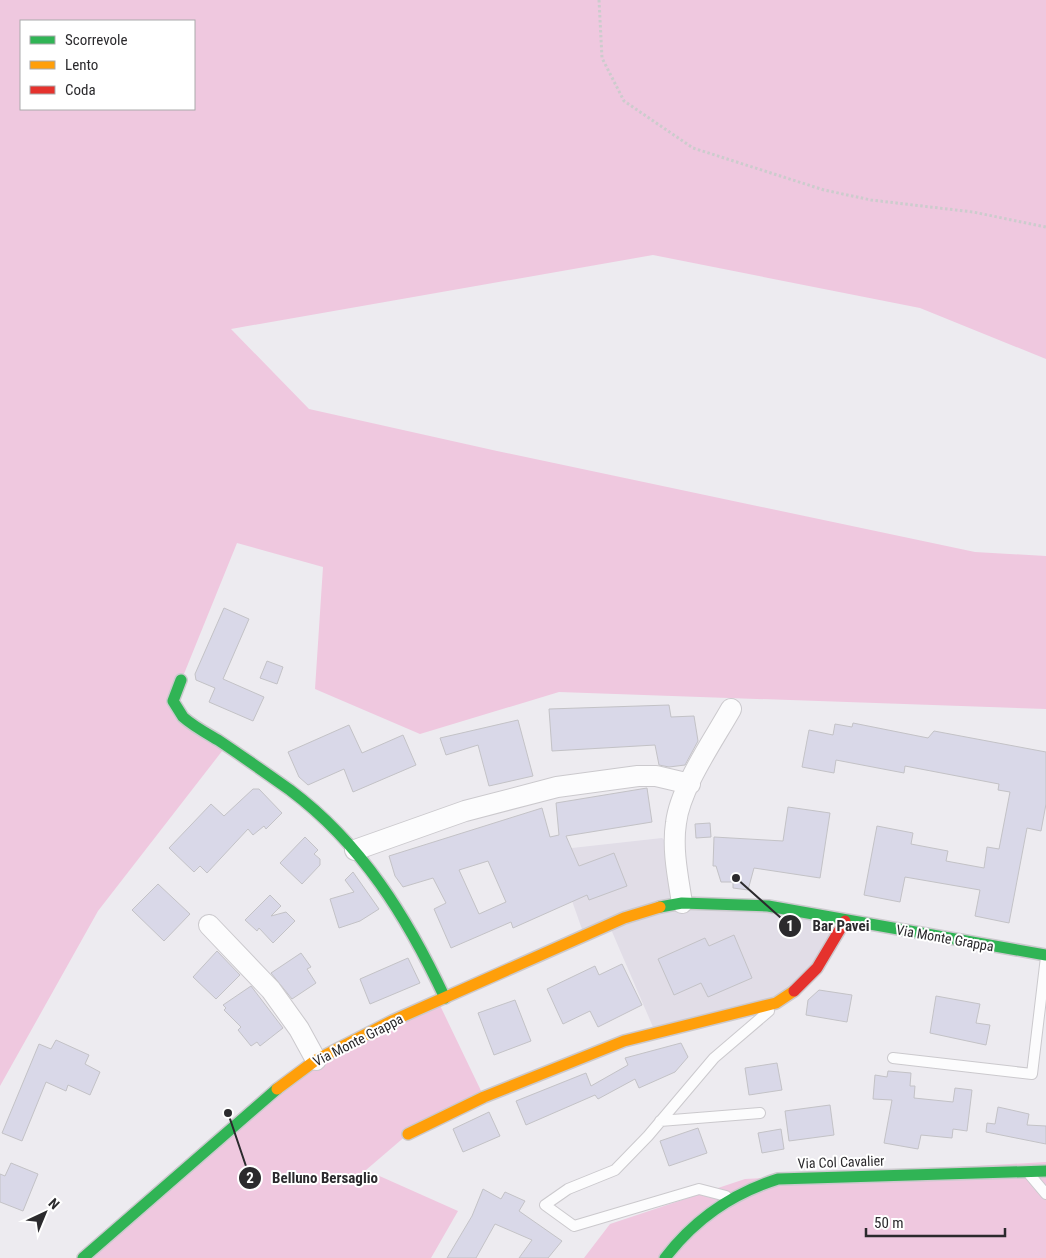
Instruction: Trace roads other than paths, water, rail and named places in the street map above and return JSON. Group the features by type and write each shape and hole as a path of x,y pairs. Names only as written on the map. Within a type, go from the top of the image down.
{"street":[{"path":"181,680 173,701 180,716 239,754 314,810 355,850 394,900 420,944 445,998"},
{"path":"682,903 675,833 678,812 690,784 731,709"},
{"path":"355,850 465,811 557,787 638,776 656,776 690,784"},
{"name":"Via Monte Grappa","path":"83,1258 272,1093 316,1060 445,998 624,918 650,909 682,903 768,906 1046,956"},
{"path":"408,1134 484,1098 624,1041 776,1003 811,977 830,950 844,920"},
{"path":"209,926 271,990 299,1029 316,1060"},
{"name":"Via Col Cavalier","path":"665,1258 696,1222 744,1191 778,1179 1046,1171"}],"lane":[{"path":"893,1058 1032,1074 1046,956"},
{"path":"731,1198 699,1190 574,1226 544,1205 568,1189 615,1170 714,1058 763,1019 776,1003"},
{"path":"660,1121 760,1113"},
{"path":"1028,1172 1046,1194"}],"place":[{"name":"Bar Pavei","path":"736,878"},
{"name":"Belluno Bersaglio","path":"228,1113"}]}
